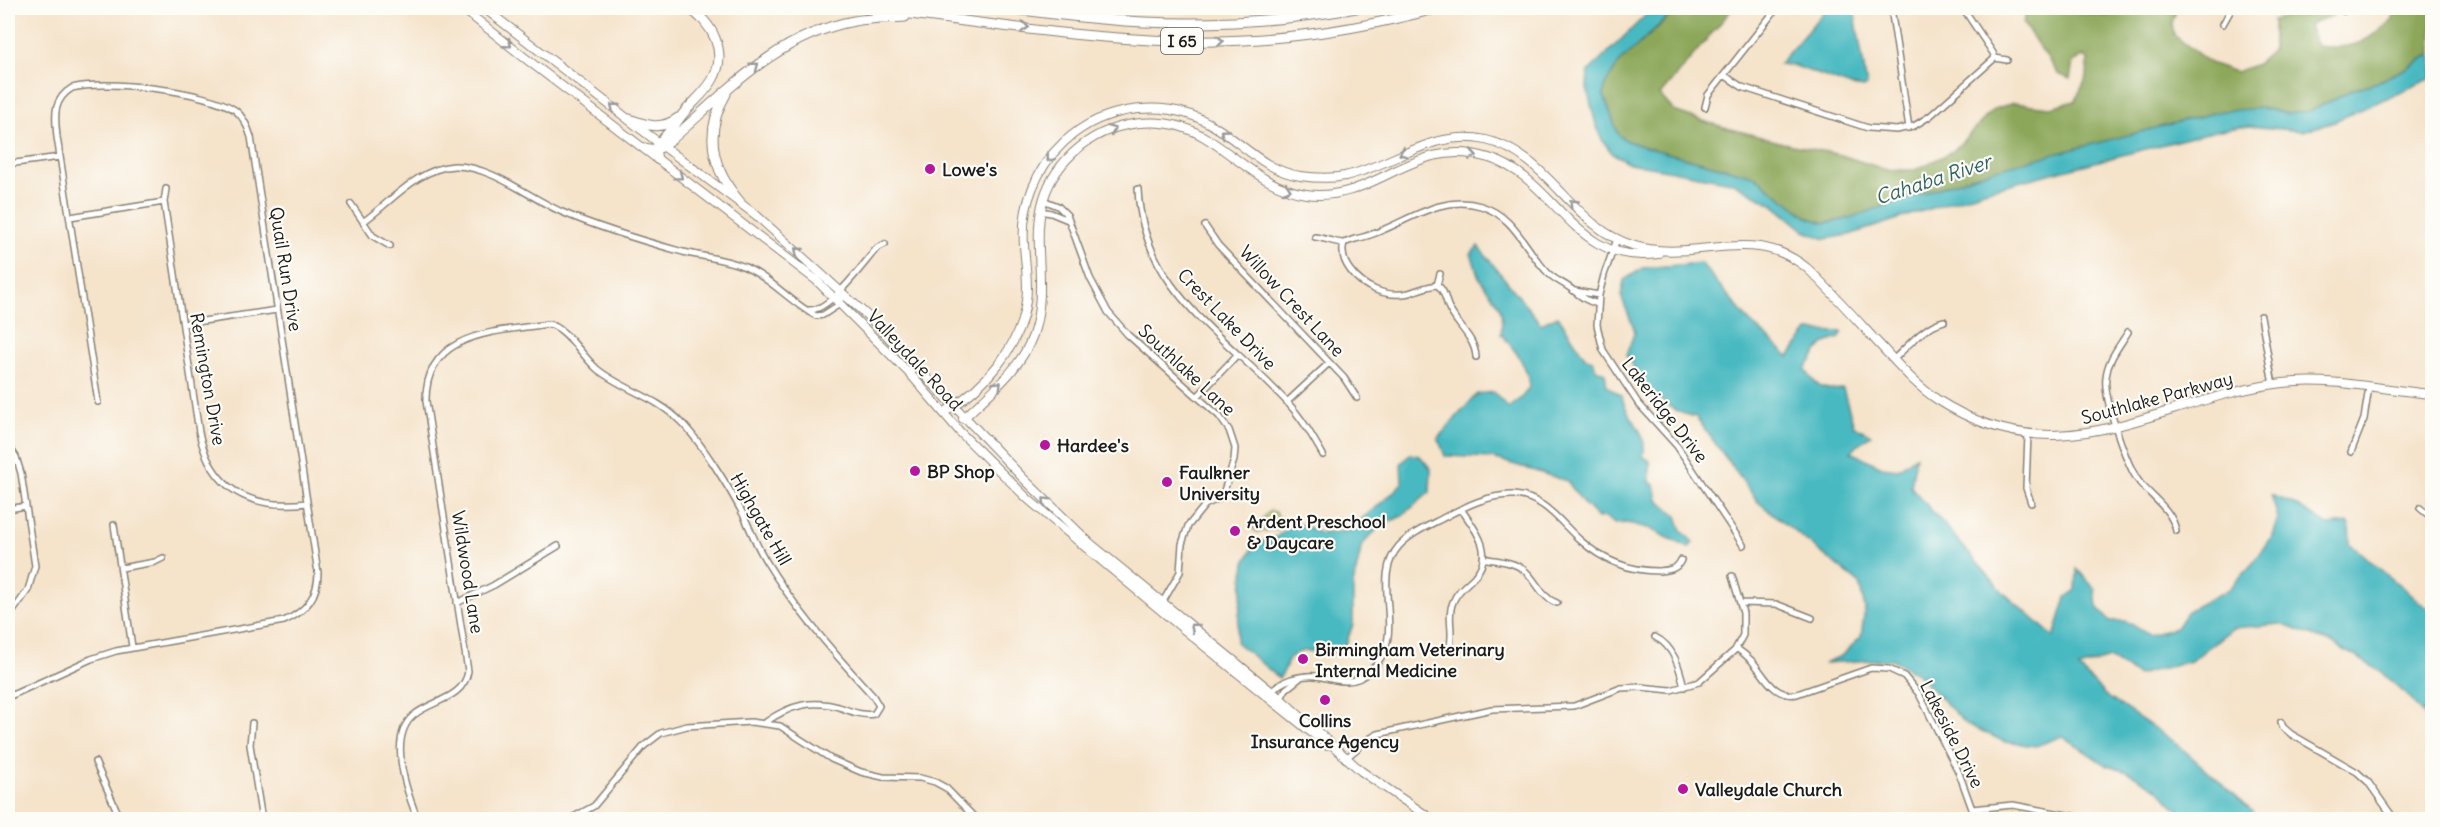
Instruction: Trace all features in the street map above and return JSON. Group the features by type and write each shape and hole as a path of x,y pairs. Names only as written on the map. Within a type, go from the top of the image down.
{"highway":[{"path":"659,150 682,115 713,79 719,61 718,45 712,29 699,15 688,8"},
{"name":"I 65","path":"861,8 1135,39 1217,41 1287,37 1333,31 1438,8"},
{"name":"I 65","path":"1002,8 1112,20 1205,23 1288,18 1356,8"},
{"path":"644,148 659,150 765,58 792,42 818,31 862,20 925,16"},
{"path":"729,89 714,119 712,147 723,179 740,202"},
{"path":"629,119 654,126 671,123 682,115"}],"street":[{"path":"462,8 644,148"},
{"name":"Valleydale Road","path":"484,8 629,119 659,150 816,280 912,376 1016,488 1050,519 1282,700 1345,759 1432,819"},
{"path":"1705,107 1708,95 1777,8"},
{"path":"1891,8 1909,128"},
{"path":"1963,8 1995,58"},
{"path":"2223,24 2232,8"},
{"path":"1724,75 1742,87 1868,128 1892,131 1909,128 1935,113 1995,58"},
{"path":"1995,58 2007,60"},
{"name":"Quail Run Drive","path":"8,697 91,659 132,647 284,621 300,612 314,594 318,577 251,137 245,121 235,110 220,103 146,87 78,87 64,93 56,107 60,157 98,402"},
{"name":"Southlake Parkway","path":"945,412 955,406 999,365 1014,342 1027,298 1023,235 1028,201 1047,162 1062,144 1078,131 1092,122 1117,113 1140,109 1163,109 1204,120 1269,165 1290,174 1305,177 1338,177 1352,174 1439,140 1460,138 1487,140 1511,149 1533,163 1597,227 1617,239 1639,247 1668,252"},
{"name":"Southlake Parkway","path":"956,426 1016,366 1032,337 1040,302 1038,237 1042,205 1059,170 1072,154 1087,142 1114,128 1135,123 1176,126 1196,132 1264,180 1304,194 1332,194 1358,188 1414,161 1436,155 1462,153 1488,157 1513,168 1531,181 1583,234 1614,249 1635,255 1750,245 1771,248 1791,256 1807,268 1893,360 1929,393 1959,411 1990,425 2028,434 2065,436 2117,428 2273,385 2310,382 2433,393"},
{"name":"Valleydale Road","path":"659,150 740,202 841,291 886,334 1063,518 1273,702 1324,744 1333,748"},
{"path":"8,164 60,157"},
{"path":"363,222 428,172 455,166 476,169 577,218 639,239 746,268 763,276 807,310 819,316 840,304 841,291"},
{"name":"Remington Drive","path":"166,189 164,202 201,441 208,460 216,472 234,490 258,502 279,505 307,503"},
{"name":"Crest Lake Drive","path":"1138,189 1142,223 1158,266 1174,290 1237,355 1287,402 1307,427 1323,455"},
{"path":"1028,201 1042,205 1051,213 1069,221"},
{"path":"70,217 164,202"},
{"path":"1315,237 1344,243 1369,236 1436,207 1452,203 1470,203 1489,208 1510,222 1547,272 1575,291 1581,298 1598,304"},
{"path":"351,204 374,236 390,246"},
{"name":"Southlake Lane","path":"1042,205 1058,206 1069,221 1090,278 1108,312 1128,335 1227,425 1234,442 1234,460 1222,496 1205,505 1184,534 1180,572 1161,605"},
{"name":"Willow Crest Lane","path":"1205,226 1212,238 1350,386 1357,398"},
{"name":"Lakeridge Drive","path":"1617,239 1604,275 1598,304 1599,339 1606,357 1638,403 1661,426 1681,452 1743,545"},
{"path":"1344,243 1342,254 1347,266 1361,282 1374,290 1401,294 1437,285"},
{"path":"807,310 816,311 821,308 832,296 841,291 877,248 885,244"},
{"path":"1437,285 1440,274"},
{"path":"1437,285 1442,289 1452,315 1474,344 1476,357"},
{"path":"1575,291 1599,295"},
{"path":"183,324 277,310"},
{"path":"2260,316 2273,385"},
{"path":"1893,360 1933,325 1944,321"},
{"name":"Highgate Hill","path":"493,333 548,324 558,326 579,352 607,376 656,402 681,421 706,454 772,570 807,619 879,706 876,712 864,715 831,705 804,704 780,713 766,723"},
{"path":"2128,332 2115,350 2108,366 2106,387 2111,408 2132,471 2169,514 2176,531"},
{"name":"Wildwood Lane","path":"418,819 407,791 400,750 401,736 408,720 415,714 454,693 465,683 468,666 426,401 427,386 435,362 447,349 470,337 493,333"},
{"path":"1197,397 1237,355"},
{"path":"1287,402 1329,363"},
{"path":"2351,452 2364,419 2369,387"},
{"path":"2028,434 2026,488 2031,503"},
{"path":"8,445 19,463 34,572 28,590 11,614"},
{"path":"1300,678 1286,689 1282,700 1273,702 1272,692 1284,681 1300,678 1313,676 1351,681 1365,675 1374,667 1384,651 1389,636 1387,579 1391,558 1406,540 1461,509 1499,496 1525,497 1548,508 1582,542 1617,564 1642,570 1664,570 1676,568 1682,560"},
{"path":"8,509 26,506"},
{"path":"2420,508 2433,518"},
{"path":"1449,649 1452,639 1450,617 1452,602 1461,588 1477,573 1483,558 1481,538 1461,509"},
{"path":"114,525 132,647"},
{"path":"458,603 494,585 558,546"},
{"path":"121,568 155,562 163,558"},
{"path":"1483,558 1520,567 1530,575 1547,598 1557,603"},
{"path":"1345,759 1367,740 1378,734 1470,713 1521,707 1574,706 1612,690 1628,687 1671,690 1705,678 1736,648 1744,628 1742,603 1732,576"},
{"path":"1742,603 1776,604 1812,618"},
{"path":"1655,637 1677,660 1684,687"},
{"name":"Lakeside Drive","path":"1736,648 1752,661 1772,687 1788,694 1802,693 1870,668 1889,669 1904,676 1919,694 1962,780 1974,819"},
{"path":"568,819 594,806 642,748 661,733 687,726 751,722 780,726 831,759 861,772 883,777 920,778 935,782 946,788 977,819"},
{"path":"2281,722 2291,734 2357,772 2368,782 2395,819"},
{"path":"252,723 250,745 262,819"},
{"path":"95,762 121,819"},
{"path":"1972,808 2013,805 2094,819"}],"green space":[{"path":"1679,8 1733,8 1660,95 1674,111 1709,123 1783,143 1841,155 1887,170 1915,170 1952,152 1994,109 2013,103 2051,107 2075,101 2087,77 2088,59 2084,56 2073,62 2070,79 2058,74 2023,23 2027,10 2034,8 2107,16 2124,8 2177,8 2172,23 2174,35 2210,63 2236,72 2257,64 2273,50 2273,20 2294,15 2292,8 2332,8 2333,16 2316,21 2309,26 2317,46 2341,47 2359,43 2375,34 2393,19 2391,8 2432,8 2432,54 2405,69 2375,83 2354,89 2311,111 2287,114 2262,108 1825,223 1809,218 1754,176 1645,147 1627,141 1618,134 1604,96 1605,84 1619,63"},
{"path":"1270,511 1275,512 1284,524 1278,529 1257,532 1252,528"}],"water":[{"path":"1653,8 1677,8 1619,63 1605,84 1604,96 1618,134 1627,141 1645,147 1754,176 1809,218 1825,223 1843,220 1989,171 2221,111 2262,108 2287,114 2311,111 2354,89 2375,83 2405,69 2432,54 2432,78 2328,124 2302,131 2249,126 2219,130 1987,190 1849,235 1825,239 1805,231 1772,204 1731,182 1629,163 1612,153 1602,140 1587,88 1588,72"},
{"path":"1824,8 1854,8 1867,86 1864,88 1851,86 1795,66 1779,64 1822,14"},
{"path":"1478,246 1541,324 1558,316 1585,357 1593,361 1596,369 1605,373 1607,386 1622,396 1643,439 1643,456 1650,461 1650,482 1655,485 1658,499 1677,516 1682,531 1693,542 1689,548 1648,528 1627,523 1615,524 1604,517 1598,518 1567,481 1493,458 1445,456 1438,438 1477,394 1494,392 1508,408 1530,387 1520,359 1501,334 1501,314 1497,302 1478,274 1471,254"},
{"path":"1701,263 1749,321 1789,357 1808,331 1842,332 1840,338 1823,344 1805,369 1816,384 1830,389 1843,389 1854,426 1871,435 1851,452 1882,467 1898,469 1916,456 1911,487 2003,592 2054,637 2066,597 2076,590 2077,569 2095,589 2097,607 2110,621 2126,621 2149,635 2176,628 2187,611 2229,589 2271,539 2278,518 2271,495 2292,503 2328,525 2349,523 2350,544 2432,612 2432,725 2408,696 2377,669 2332,643 2281,624 2233,628 2191,661 2137,675 2109,658 2079,668 2105,695 2175,742 2252,811 2253,819 2187,819 2156,788 2128,772 2107,766 2062,736 2036,746 2005,742 1966,724 1917,674 1892,659 1824,663 1841,656 1861,637 1865,608 1859,583 1758,502 1696,417 1674,409 1664,402 1646,385 1626,355 1635,331 1621,296 1624,280 1643,268"},
{"path":"1410,454 1420,456 1431,469 1430,492 1402,516 1380,526 1362,545 1353,585 1353,624 1346,644 1331,652 1305,651 1296,654 1289,659 1279,678 1236,642 1245,563 1252,549 1263,541 1276,537 1293,524 1304,525 1319,533 1348,531 1402,483 1401,464"}],"place":[{"name":"Lowe's","path":"930,169"},
{"name":"Hardee's","path":"1045,445"},
{"name":"BP Shop","path":"915,471"},
{"name":"Faulkner University","path":"1167,482"},
{"name":"Ardent Preschool & Daycare","path":"1235,531"},
{"name":"Birmingham Veterinary Internal Medicine","path":"1303,659"},
{"name":"Collins Insurance Agency","path":"1325,700"},
{"name":"Valleydale Church","path":"1683,789"}],"water label":[{"name":"Cahaba River","path":"1933,179"}]}
